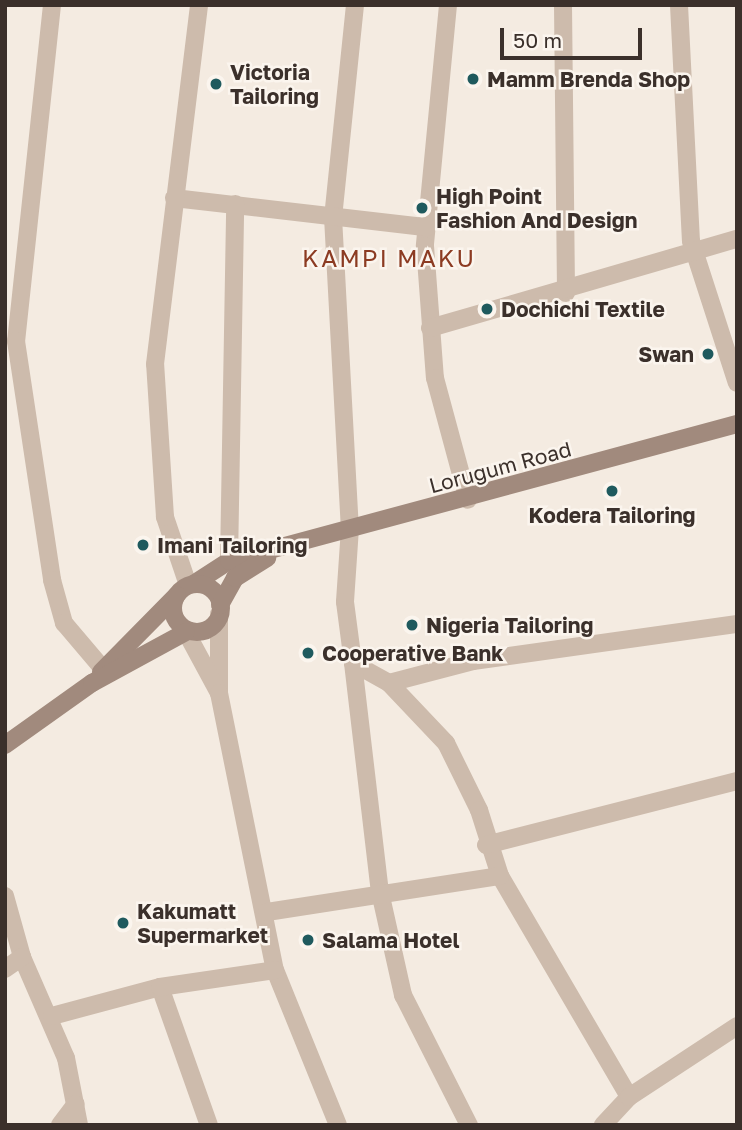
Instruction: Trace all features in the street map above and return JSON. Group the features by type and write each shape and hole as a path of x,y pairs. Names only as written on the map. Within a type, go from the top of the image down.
{"main road":[{"name":"Lorugum Road","path":"275,551 350,528 468,500 737,424"},
{"path":"97,676 186,632 206,629 235,578 275,551"},
{"path":"5,745 97,676 187,587 229,561 275,551"},
{"path":"187,587 211,587 219,610"},
{"path":"186,632 174,615 187,587"}],"street":[{"path":"52,5 16,341 52,580 64,623 97,676"},
{"path":"187,587 165,517 155,409 158,307 199,5"},
{"path":"355,5 333,217 350,528 345,602 380,892 403,995 469,1125"},
{"path":"448,5 426,227 430,328 435,378 468,500"},
{"path":"563,5 566,293"},
{"path":"679,5 684,184 697,254 737,383"},
{"path":"174,198 426,227"},
{"path":"229,561 235,204"},
{"path":"430,328 566,293 697,254 737,239"},
{"path":"219,610 219,692 267,912 275,970 338,1125"},
{"path":"389,683 473,661 737,624"},
{"path":"186,632 219,692"},
{"path":"353,663 389,683 446,743 479,810 486,845 500,876 629,1097"},
{"path":"486,845 737,782"},
{"path":"267,912 380,892 500,876"},
{"path":"5,896 22,957 52,1016 76,1104 79,1125"},
{"path":"5,969 22,957"},
{"path":"52,1016 160,987 275,970"},
{"path":"160,987 209,1125"},
{"path":"603,1125 629,1097 737,1026"},
{"path":"60,1125 76,1104"}],"place":[{"name":"Mamm Brenda Shop","path":"473,79"},
{"name":"Victoria Tailoring","path":"216,84"},
{"name":"High Point Fashion And Design","path":"422,208"},
{"name":"Dochichi Textile","path":"487,309"},
{"name":"Swan","path":"708,354"},
{"name":"Kodera Tailoring","path":"612,491"},
{"name":"Imani Tailoring","path":"143,545"},
{"name":"Nigeria Tailoring","path":"412,625"},
{"name":"Cooperative Bank","path":"308,653"},
{"name":"Kakumatt Supermarket","path":"123,923"},
{"name":"Salama Hotel","path":"308,940"}],"district":[{"name":"KAMPI MAKU","path":"389,258"}]}
